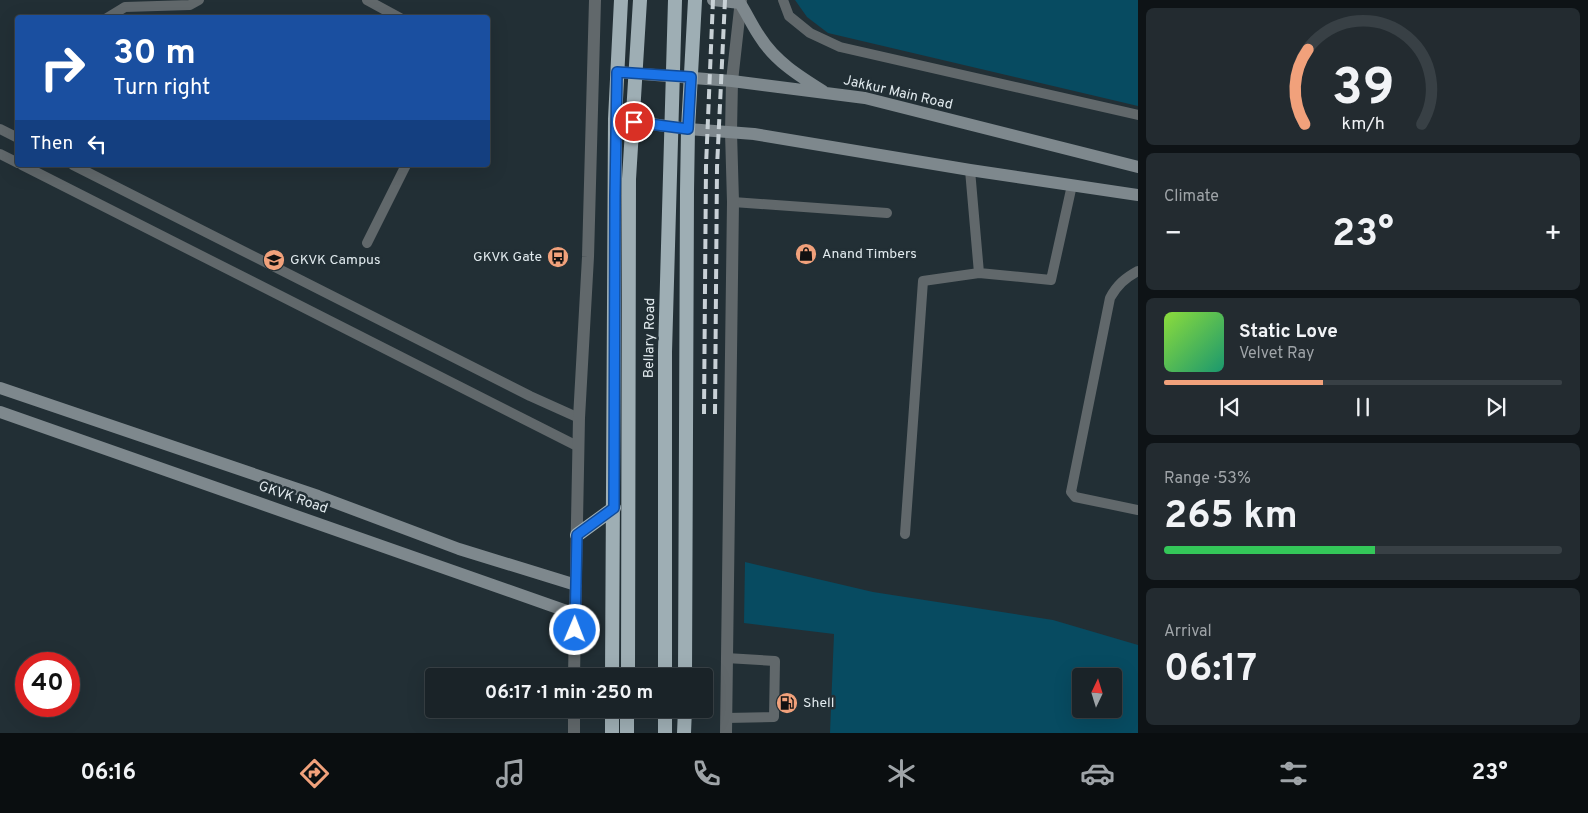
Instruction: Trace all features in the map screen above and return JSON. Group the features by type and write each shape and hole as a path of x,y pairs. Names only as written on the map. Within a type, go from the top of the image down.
{"highway":[{"path":"612,668 615,119 621,0"},
{"name":"Bellary Road","path":"628,668 629,179 640,0"},
{"name":"Bellary Road","path":"665,668 665,352 676,0"},
{"path":"685,668 688,129 695,0"},
{"path":"577,535 614,508"},
{"path":"612,718 612,733"},
{"path":"627,733 628,718"},
{"path":"665,718 665,733"},
{"path":"684,718 684,733"}],"main road":[{"path":"713,0 740,1 760,38 773,53 796,74 826,93"},
{"name":"Jakkur Main Road","path":"617,72 732,81 865,98 1138,167"},
{"path":"615,119 688,129 754,134 970,170 1138,195"},
{"name":"GKVK Road","path":"0,388 318,496 459,549 576,585"},
{"name":"GKVK Road","path":"0,412 575,614"}],"street":[{"path":"574,668 579,418 588,257 590,118 595,0"},
{"path":"726,733 733,202 731,132 732,81 740,1"},
{"path":"574,718 574,733"}],"lane":[{"path":"111,15 125,7 190,5 199,0"},
{"path":"368,0 395,15"},
{"path":"783,0 789,16 810,33 840,47 1138,116"},
{"path":"0,129 15,136"},
{"path":"0,154 15,162"},
{"path":"26,167 579,447"},
{"path":"77,167 579,418"},
{"path":"367,243 405,167"},
{"path":"970,170 979,273"},
{"path":"906,534 923,281 979,273 1051,280 1072,185"},
{"path":"733,202 887,213"},
{"path":"1138,271 1128,276 1117,286 1110,298 1071,492 1075,497 1138,510"},
{"path":"726,658 775,660 774,717 726,718"}],"shaded area":[{"path":"795,0 1138,0 1138,106 828,33 807,17"},
{"path":"745,562 873,592 1053,620 1138,645 1138,733 830,733 834,634 744,623"}],"railway":[{"path":"704,414 706,166 713,0"},
{"path":"715,414 717,167 725,0"}],"place":[{"name":"Anand Timbers","path":"806,254"},
{"name":"GKVK Gate","path":"558,257"},
{"name":"GKVK Campus","path":"274,260"},
{"name":"Shell","path":"787,703"}],"route":[{"path":"575,630 577,535 614,508 615,119 617,72 691,77 688,129 634,122"}]}
